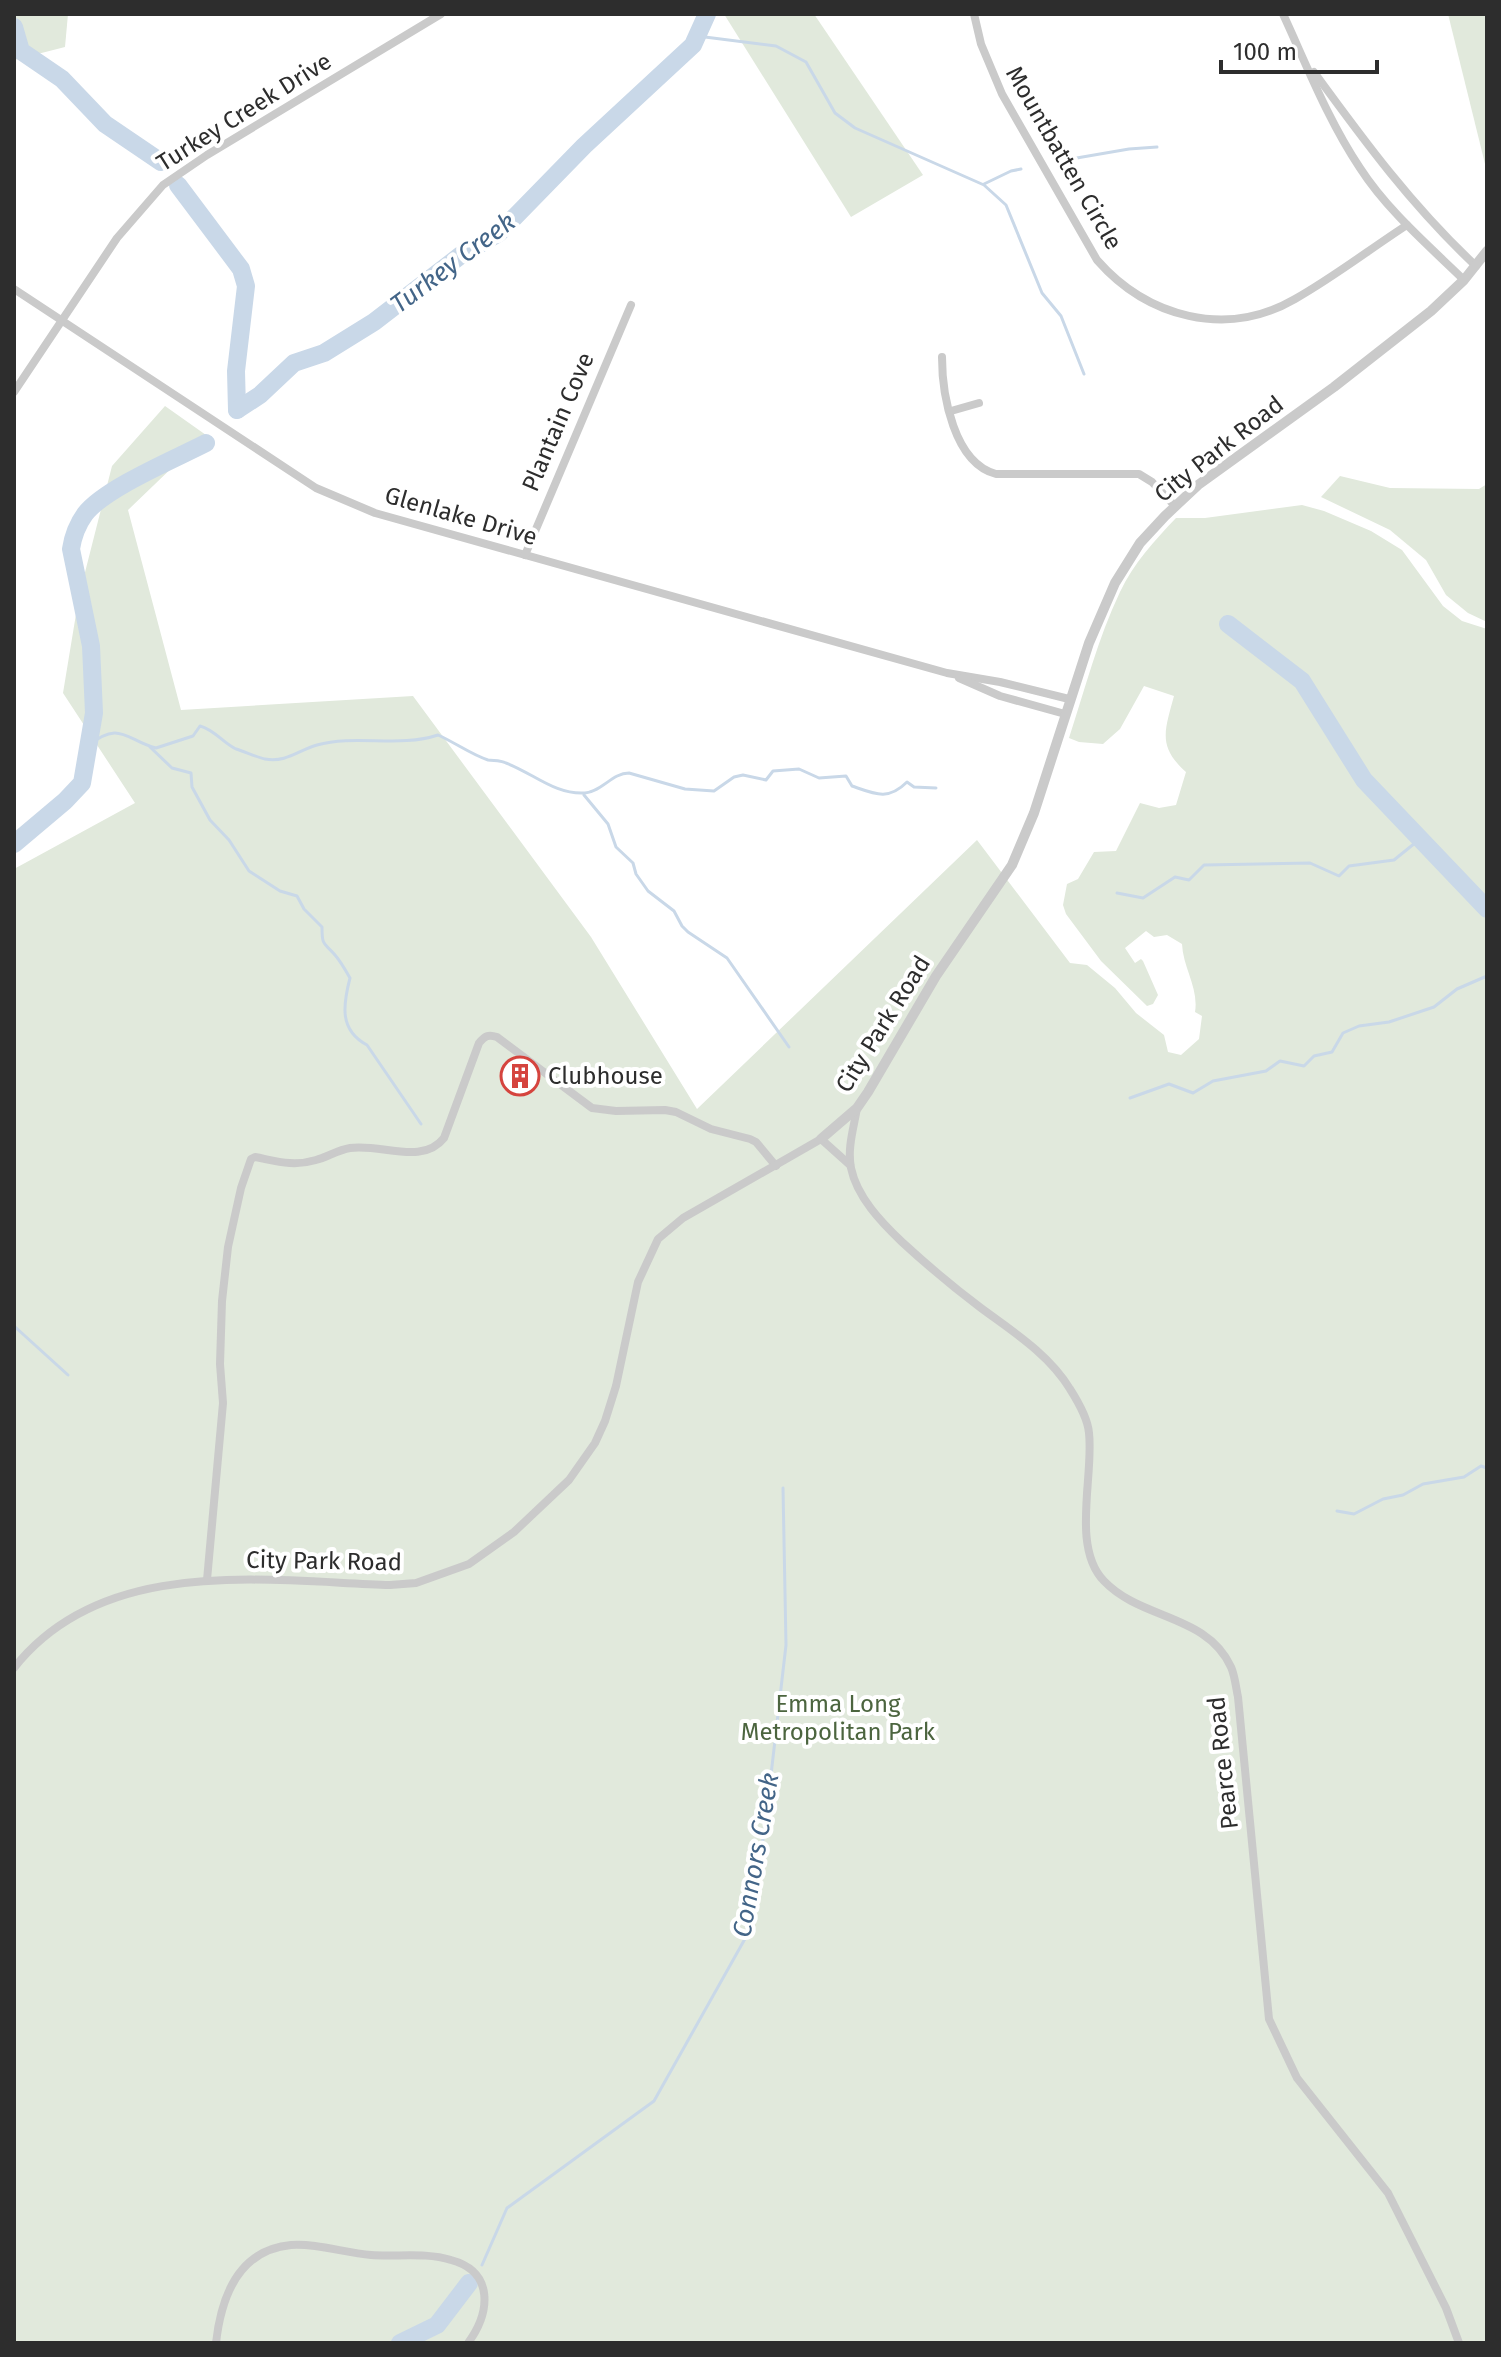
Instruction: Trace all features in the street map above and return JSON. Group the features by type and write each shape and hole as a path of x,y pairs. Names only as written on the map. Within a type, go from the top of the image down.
{"street":[{"name":"Turkey Creek Drive","path":"14,392 117,238 163,185 207,155 441,14"},
{"name":"Mountbatten Circle","path":"974,14 981,44 1002,94 1097,260 1111,275 1151,305 1198,319 1225,320 1261,313 1293,301 1407,225"},
{"path":"1283,14 1329,115 1361,170 1407,225 1464,280"},
{"path":"1302,55 1363,142 1410,200 1476,266"},
{"name":"City Park Road","path":"14,1668 55,1628 92,1607 137,1592 207,1580 416,1583 469,1564 489,1551 569,1480 595,1443 616,1386 638,1282 658,1239 683,1218 821,1139 857,1108 936,976 1012,865 1034,813 1089,643 1115,583 1140,543 1198,485 1408,330 1464,280 1487,251"},
{"name":"Glenlake Drive","path":"14,289 316,488 375,513 947,673 1069,699"},
{"name":"Plantain Cove","path":"525,555 631,305"},
{"path":"942,357 942,378 959,444 982,470 996,474 1139,474 1152,482 1175,506"},
{"path":"951,411 979,403"},
{"name":"Glenlake Drive","path":"947,673 1000,696 1065,714"},
{"path":"207,1580 223,1403 220,1364 222,1301 228,1247 251,1159 255,1157 286,1164 302,1163 352,1147 416,1152 433,1149 444,1138 479,1043 484,1036 490,1035 537,1065 592,1108 676,1112 711,1129 756,1142 776,1166"},
{"name":"Pearce Road","path":"857,1108 850,1144 850,1165 865,1200 883,1224 935,1273 1041,1353 1070,1388 1089,1431 1086,1526 1090,1556 1103,1580 1139,1607 1191,1625 1210,1639 1231,1667 1238,1697 1269,2019 1297,2078 1388,2193 1446,2308 1459,2343"},
{"path":"821,1139 850,1165"},
{"path":"216,2343 220,2311 245,2265 257,2256 291,2245 369,2255 449,2259 464,2265 475,2275 486,2300 482,2322 468,2343"}],"green space":[{"path":"14,14 68,14 65,47 14,60"},
{"path":"724,14 814,14 923,175 851,217"},
{"path":"1448,14 1487,14 1487,172"},
{"name":"Emma Long Metropolitan Park","path":"165,406 206,435 128,510 181,710 413,696 591,937 697,1109 977,840 1070,963 1087,965 1115,988 1136,1013 1164,1035 1168,1052 1181,1055 1199,1039 1202,1016 1195,1012 1195,995 1182,944 1167,935 1154,937 1146,931 1125,948 1135,963 1141,959 1143,961 1158,995 1153,1004 1147,1006 1101,961 1066,914 1063,905 1067,884 1078,879 1094,852 1116,851 1140,803 1159,808 1176,805 1186,772 1167,745 1166,728 1174,696 1144,686 1120,729 1103,744 1069,738 1098,645 1120,592 1138,562 1176,518 1205,518 1302,505 1324,511 1371,531 1402,550 1443,606 1462,621 1487,629 1487,2343 14,2343 14,869 135,803 63,693 79,596 112,466"},
{"path":"1340,476 1390,488 1479,489 1487,484 1487,622 1468,613 1446,595 1426,560 1390,530 1321,497"}],"waterway":[{"name":"Turkey Creek","path":"237,410 260,395 294,363 324,353 374,322 461,255 499,233 584,146 693,45 707,14"},
{"path":"14,27 21,51 62,79 105,124 161,162"},
{"path":"697,36 776,46 806,62 835,113 855,128 984,185 1006,205 1042,293 1061,316 1084,374"},
{"path":"1065,160 1157,147"},
{"path":"984,184 1021,169"},
{"path":"178,185 241,269 246,286 236,371 237,410"},
{"name":"Turkey Creek","path":"14,844 82,783 94,713 91,646 71,549 78,526 85,514 108,494 206,443"},
{"path":"1228,624 1302,681 1364,780 1487,909"},
{"path":"88,746 99,738 116,733 156,748 193,736 200,726 236,749 273,760 332,742 408,740 438,735 482,758 504,762 554,787 574,793 591,792 617,776 629,773 685,789 714,791 734,777 743,775 766,780 773,771 799,769 819,778 846,776 852,786 881,794 894,792 907,782 914,787 936,788"},
{"path":"150,747 172,768 191,773 192,787 210,820 229,840 249,871 280,891 297,896 304,909 322,927 324,944 350,978 345,1007 347,1024 367,1045 421,1124"},
{"path":"584,795 608,824 616,847 633,863 636,874 648,891 674,911 688,932 727,958 789,1047"},
{"path":"1117,893 1143,898 1175,877 1189,880 1204,865 1310,863 1339,876 1349,866 1394,860 1420,839"},
{"path":"1130,1098 1169,1084 1193,1093 1213,1081 1266,1071 1280,1061 1304,1066 1314,1056 1332,1052 1343,1033 1434,1007 1457,989 1487,976"},
{"path":"14,1326 68,1375"},
{"path":"1337,1511 1354,1514 1423,1484 1464,1477 1481,1466 1487,1468"},
{"name":"Connors Creek","path":"482,2265 507,2208 654,2101 746,1937 765,1827 786,1645 783,1488"},
{"name":"Connors Creek","path":"400,2343 437,2325 469,2283"}],"place":[{"name":"Clubhouse","path":"520,1076"}]}
